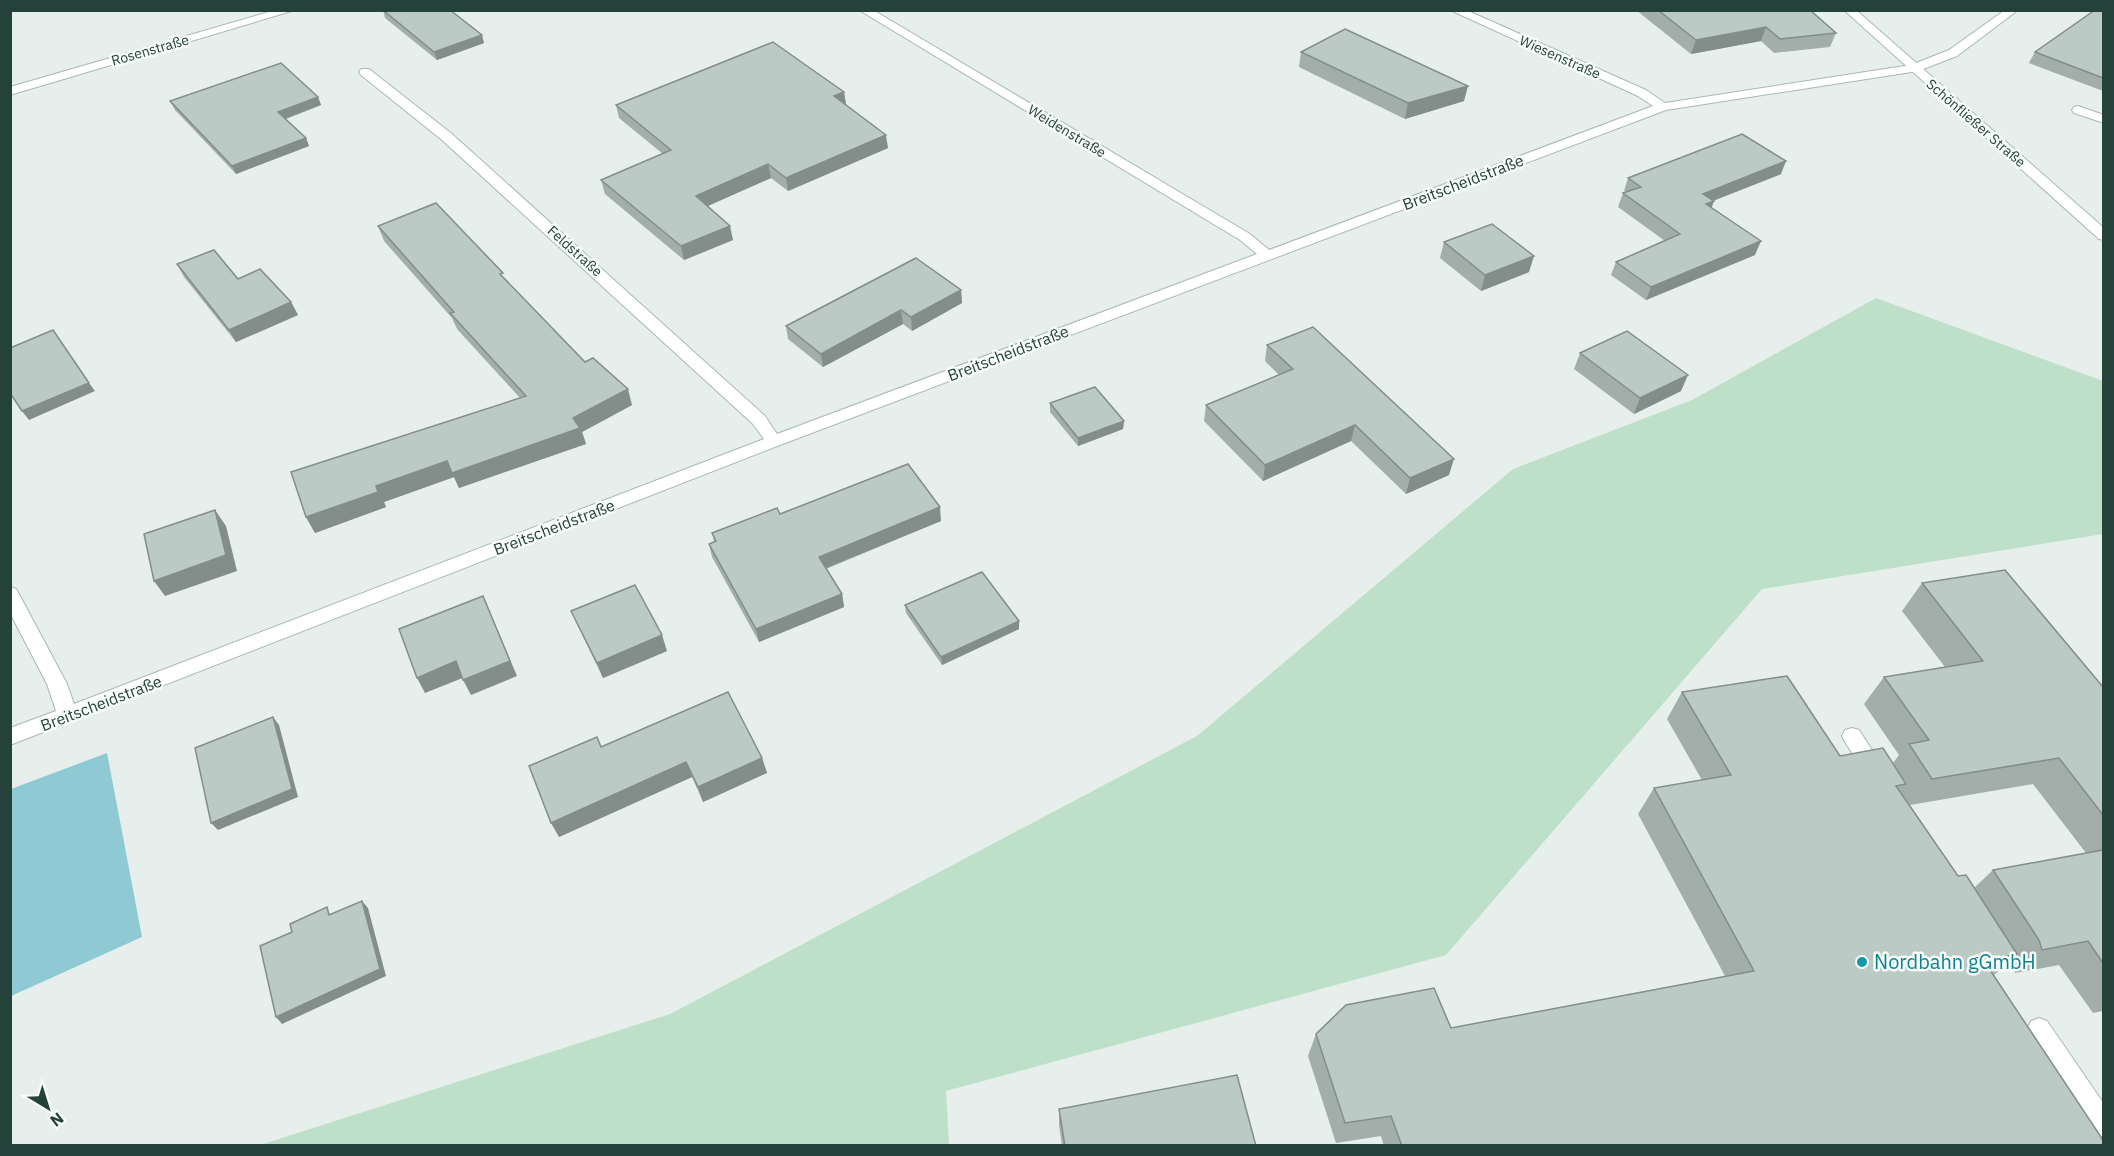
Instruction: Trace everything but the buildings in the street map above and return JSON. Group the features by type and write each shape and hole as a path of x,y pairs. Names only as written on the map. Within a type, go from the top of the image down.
{"street":[{"name":"Rosenstraße","path":"10,91 290,10"},
{"name":"Weidenstraße","path":"864,10 1245,237 1267,256"},
{"name":"Wiesenstraße","path":"1455,10 1642,93 1663,107"},
{"name":"Schönfließer Straße","path":"1849,10 2103,237"},
{"name":"Breitscheidstraße","path":"10,737 774,441 1663,107 1914,68 1953,53 2013,10"},
{"name":"Feldstraße","path":"365,72 447,137 613,286 759,420 774,441"},
{"path":"2078,110 2103,119"},
{"path":"10,594 57,684 68,716"},
{"path":"1852,736 1883,786"},
{"path":"2039,1029 2103,1126"}],"green space":[{"path":"1876,298 2103,381 2103,534 1762,589 1446,955 946,1091 949,1145 260,1145 670,1014 1197,736 1513,469 1692,400"}],"water":[{"path":"107,753 142,937 11,996 11,789"}],"place":[{"name":"Nordbahn gGmbH","path":"1862,962"}]}
